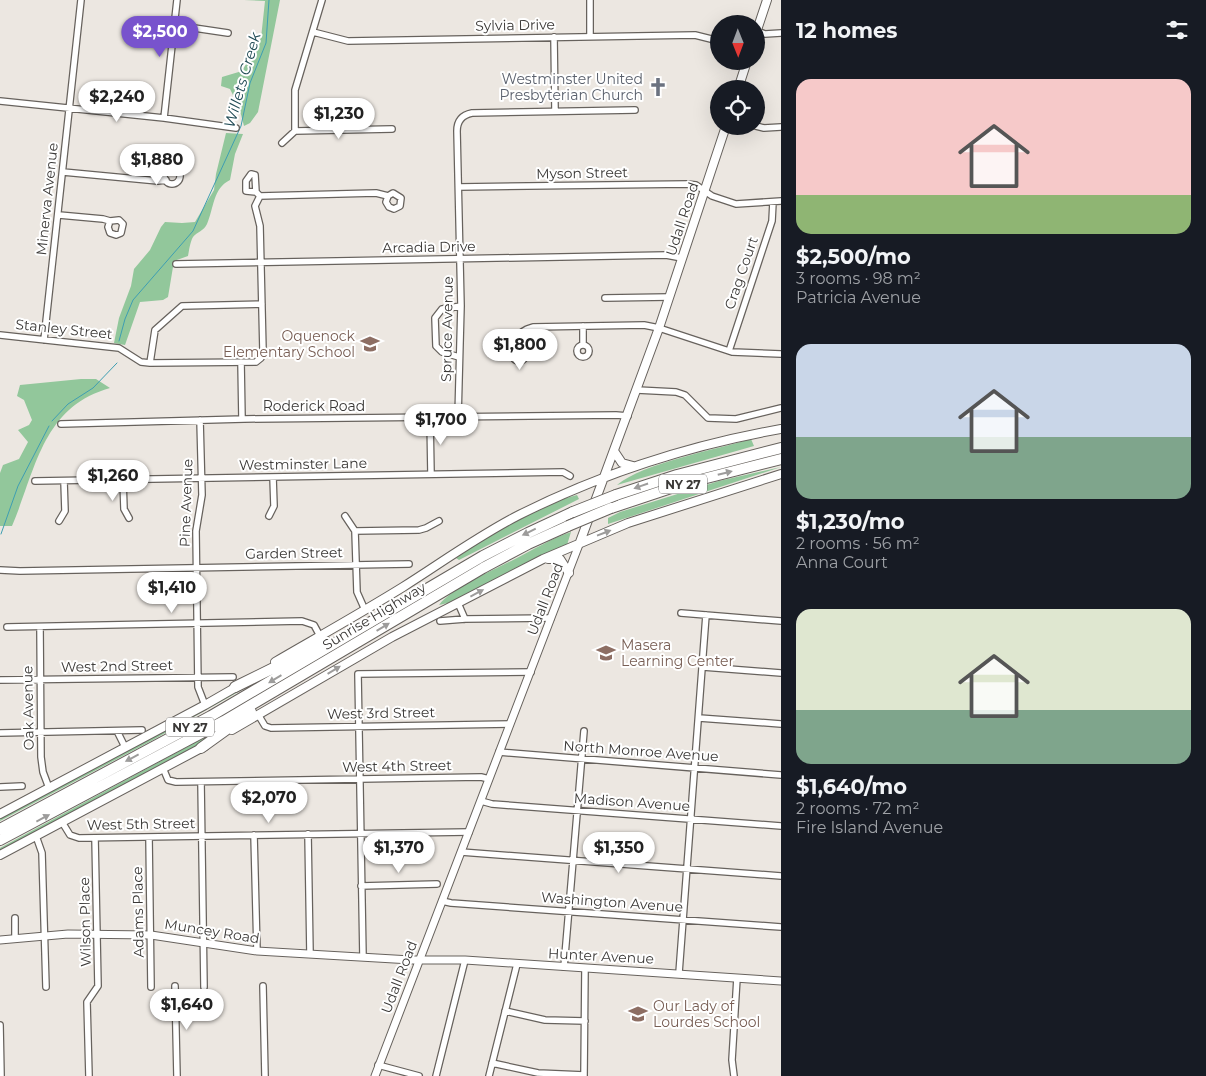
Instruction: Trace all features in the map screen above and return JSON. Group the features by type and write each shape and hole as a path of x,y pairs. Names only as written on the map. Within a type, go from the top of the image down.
{"highway":[{"name":"Sunrise Highway","path":"0,829 211,716 489,553 574,512 616,495 688,472 781,448"},
{"name":"Sunrise Highway","path":"0,840 217,725 516,550 611,508 683,484 781,459"},
{"path":"234,682 377,619"},
{"path":"201,748 266,703 296,679"}],"main road":[{"path":"762,15 767,0"},
{"name":"Udall Road","path":"580,542 659,328 723,135"},
{"path":"604,478 712,444 781,429"},
{"path":"614,451 622,463 635,467"},
{"name":"Sunrise Highway","path":"0,855 259,716 378,645 543,559 580,542 649,516 781,474"},
{"name":"Sunrise Highway","path":"0,814 205,705 234,682 365,610 501,524 546,502 604,478"},
{"path":"543,559 560,559 569,573"}],"street":[{"name":"Minerva Avenue","path":"44,340 81,0"},
{"path":"164,118 177,0"},
{"path":"295,131 295,90 322,0"},
{"path":"590,0 590,36"},
{"path":"174,24 228,33"},
{"name":"Sylvia Drive","path":"312,32 348,41 695,35 710,39"},
{"path":"765,34 781,33"},
{"path":"554,37 555,111"},
{"path":"0,101 164,118 236,128"},
{"name":"Spruce Avenue","path":"458,417 461,306 458,125 463,116 472,113 635,110"},
{"path":"765,128 781,127"},
{"path":"282,142 295,131 392,129"},
{"path":"63,172 158,181 166,180"},
{"name":"Myson Street","path":"459,187 687,184 696,185 712,196 736,204 781,201"},
{"path":"242,419 241,362 256,362 261,358 262,351 260,226 255,206 258,194 376,192 388,196"},
{"name":"Crag Court","path":"729,351 772,221 773,202"},
{"path":"59,215 103,219 110,222"},
{"name":"Arcadia Drive","path":"176,264 666,255 682,258"},
{"path":"605,298 669,297"},
{"path":"150,363 155,330 182,306 262,304"},
{"path":"459,357 442,352 436,346 435,318 442,309 461,306"},
{"path":"518,347 522,332 527,329 644,325 659,328 729,351 781,354"},
{"path":"582,326 583,344"},
{"name":"Stanley Street","path":"0,335 119,348 141,362 241,362"},
{"path":"637,390 676,392 685,395 708,418 736,419 781,408"},
{"name":"Roderick Road","path":"62,424 242,419 628,416"},
{"path":"430,418 430,474"},
{"name":"Pine Avenue","path":"200,420 202,479 201,504 196,531 198,677 199,693 205,705"},
{"name":"Westminster Lane","path":"35,481 564,472 570,476"},
{"path":"269,516 274,506 273,477"},
{"path":"123,480 124,510 129,518"},
{"path":"59,521 64,510 64,481"},
{"path":"344,516 355,531 358,595 365,610"},
{"path":"355,531 419,530 439,521"},
{"name":"Udall Road","path":"374,1076 580,542"},
{"name":"Garden Street","path":"0,570 20,572 409,564"},
{"path":"458,603 466,619"},
{"path":"681,613 781,621"},
{"path":"679,973 696,768 706,615"},
{"path":"440,621 551,618"},
{"path":"7,627 302,621 314,625 320,636"},
{"name":"Oak Avenue","path":"40,627 42,766 49,788"},
{"path":"703,667 781,673"},
{"path":"363,957 358,674 531,672"},
{"name":"West 2nd Street","path":"0,680 198,677 234,682"},
{"name":"West 3rd Street","path":"259,716 265,726 271,728 510,724"},
{"path":"699,718 781,724"},
{"path":"0,733 142,730"},
{"path":"117,731 125,748"},
{"path":"564,967 584,731"},
{"name":"North Monroe Avenue","path":"499,752 781,775"},
{"name":"West 4th Street","path":"163,768 171,782 481,777 489,779"},
{"path":"201,782 204,987"},
{"path":"0,786 22,786"},
{"name":"Madison Avenue","path":"481,801 492,804 781,826"},
{"name":"West 5th Street","path":"62,822 68,833 72,836 95,838 469,832"},
{"path":"308,834 310,954"},
{"path":"254,835 257,951"},
{"path":"36,836 42,853 46,987"},
{"name":"Adams Place","path":"149,837 151,987"},
{"name":"Wilson Place","path":"89,1076 87,1002 98,986 95,838"},
{"path":"461,852 467,854 781,876"},
{"path":"361,886 437,884"},
{"name":"Washington Avenue","path":"442,901 781,927"},
{"path":"15,918 15,938"},
{"name":"Muncey Road","path":"0,940 45,935 150,935 257,951 420,960"},
{"name":"Hunter Avenue","path":"420,960 465,960 781,981"},
{"path":"436,1076 465,960"},
{"path":"489,1076 517,964"},
{"path":"492,1063 538,1073 584,1075 585,968"},
{"path":"734,1076 732,1060 737,978"},
{"path":"176,986 177,1076"},
{"path":"264,986 265,1076"},
{"path":"506,1011 545,1020 585,1022"},
{"path":"0,1025 1,1076"},
{"path":"378,1065 419,1076"}],"green space":[{"path":"244,0 280,0 258,112 250,123 244,126 239,107 230,89 221,86 222,77 242,71 261,38 265,1"},
{"path":"226,133 243,134 235,154 230,180 217,193 207,224 193,237 188,256 174,261 168,297 163,300 140,302 125,345 114,343 119,318 131,286 134,269 150,250 165,222 195,222 214,190"},
{"path":"96,379 110,388 87,397 69,410 55,425 36,463 12,526 0,526 0,473 3,465 19,459 28,442 18,430 29,425 32,420 24,400 17,396 20,385"},
{"path":"751,439 754,446 617,485 629,477 661,464"},
{"path":"781,467 608,524 608,518 620,512 719,481"},
{"path":"577,495 579,499 459,560 456,558 529,513"},
{"path":"571,532 567,545 448,603 439,605 445,598 474,579"},
{"path":"272,673 151,741 0,821 0,817 252,680"},
{"path":"222,728 194,747 0,851 0,848"}],"waterway":[{"name":"Willets Creek","path":"119,341 133,300 193,231 241,126 250,83 266,43 269,0"},
{"name":"Willets Creek","path":"52,421 68,404 93,388 117,363"},
{"name":"Willets Creek","path":"1,534 18,486 49,426"}],"place":[{"name":"Westminster United Presbyterian Church","path":"658,87"},
{"name":"Oquenock Elementary School","path":"370,344"},
{"name":"Masera Learning Center","path":"606,653"},
{"name":"Our Lady of Lourdes School","path":"638,1014"}]}
